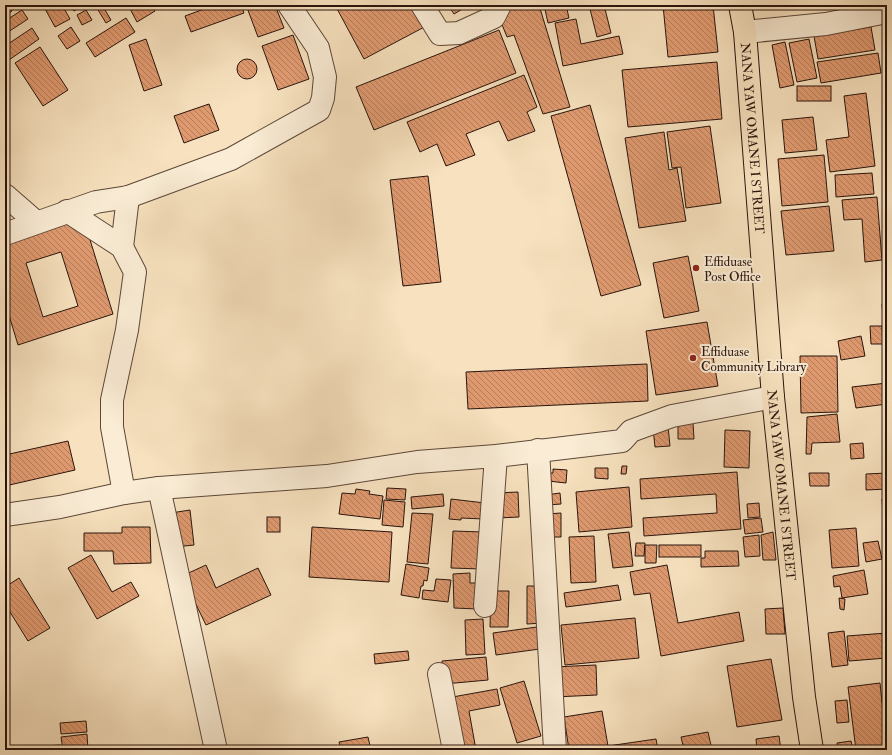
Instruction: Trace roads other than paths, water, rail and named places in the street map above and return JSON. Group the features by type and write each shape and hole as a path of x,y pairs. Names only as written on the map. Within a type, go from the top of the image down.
{"main road":[{"name":"NANA YAW OMANE I STREET","path":"740,5 745,32 773,397 803,689 812,750"}],"street":[{"path":"5,234 96,202 128,197 231,159 294,126 319,110 323,98 325,77 318,48 289,5"},
{"path":"422,5 440,34 458,33 494,17 500,5"},
{"path":"745,32 826,24 887,12"},
{"path":"5,195 36,222"},
{"path":"122,247 128,197"},
{"path":"67,211 122,247 135,272 127,330 112,400 112,427 124,493"},
{"path":"5,515 159,488 327,476 417,462 496,456 622,441 631,431 672,416 773,397"},
{"path":"538,450 555,750"},
{"path":"485,606 496,456"},
{"path":"159,488 216,750"},
{"path":"439,674 454,750"}],"place":[{"name":"Effiduase Post Office","path":"696,268"},
{"name":"Effiduase Community Library","path":"693,358"}]}
